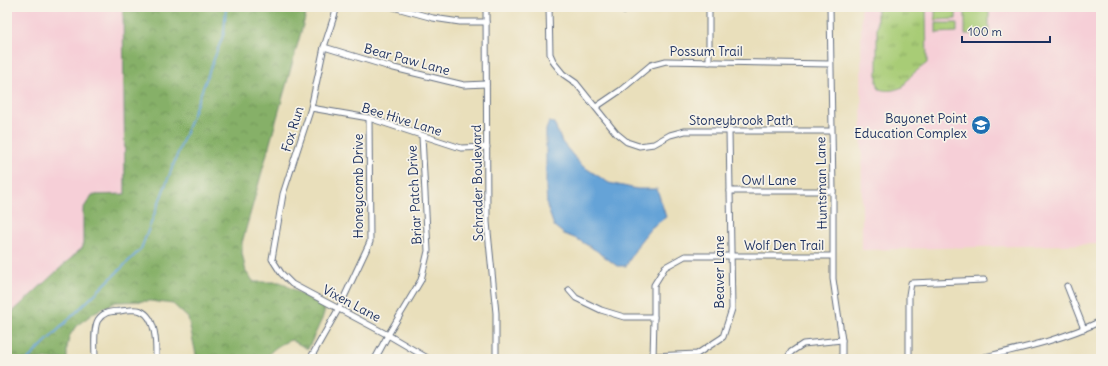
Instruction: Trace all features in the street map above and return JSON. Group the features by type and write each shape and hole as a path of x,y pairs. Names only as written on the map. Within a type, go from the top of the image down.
{"street":[{"name":"Fox Run","path":"272,259 283,194 311,108 324,48 337,7"},
{"path":"393,7 433,18 460,22 486,22"},
{"name":"Schrader Boulevard","path":"486,7 487,222 496,313 496,359"},
{"name":"Stoneybrook Path","path":"549,7 550,54 554,63 563,74 576,82 616,132 627,142 639,146 654,144 670,135 685,131 831,131"},
{"path":"618,7 624,11"},
{"path":"709,7 709,62"},
{"name":"Huntsman Lane","path":"830,7 833,191 832,256 833,279 842,340 842,359"},
{"name":"Bear Paw Lane","path":"324,48 390,67 464,85 486,84"},
{"name":"Possum Trail","path":"596,107 621,90 652,65 666,61 830,64"},
{"name":"Bee Hive Lane","path":"311,108 369,118 461,148 487,147"},
{"name":"Honeycomb Drive","path":"310,359 339,308 370,242 369,118"},
{"name":"Beaver Lane","path":"653,357 698,354 723,337 732,309 729,131"},
{"name":"Briar Patch Drive","path":"375,359 421,280 428,251 422,136"},
{"name":"Owl Lane","path":"730,191 833,191"},
{"name":"Wolf Den Trail","path":"653,357 654,285 665,267 685,256 832,256"},
{"name":"Vixen Lane","path":"272,259 281,273 292,284 339,308 429,359"},
{"path":"909,359 909,295 911,283 984,280"},
{"path":"1067,286 1084,329"},
{"path":"569,290 576,298 601,310 624,318 654,317"},
{"path":"95,359 95,331 98,321 104,313 125,310 141,311 149,318 156,340 156,359"},
{"path":"976,359 1039,344 1084,329 1101,321"},
{"path":"786,359 791,352 803,344 842,340"}],"shaded area":[{"path":"7,7 123,7 125,195 92,195 83,209 83,247 7,317"},
{"name":"Bayonet Point Education Complex","path":"861,7 1101,7 1101,244 862,250"}],"green space":[{"path":"123,7 308,7 242,243 242,253 246,272 254,282 280,282 325,309 308,349 291,340 273,350 267,359 197,359 188,318 173,304 150,301 116,302 95,312 76,326 69,337 67,359 7,359 7,317 83,247 83,209 92,195 125,194"},
{"path":"877,7 926,7 927,63 911,76 903,87 894,90 879,89 877,82"},
{"path":"965,7 989,7 989,34 965,34"},
{"path":"935,10 956,10 956,19 935,20"},
{"path":"936,23 957,23 957,32 936,33"}],"water":[{"path":"549,122 554,123 562,142 581,165 609,183 637,189 657,189 666,217 651,228 639,243 626,266 617,266 597,251 577,239 564,234 554,226 547,206 546,188 546,130"}],"waterway":[{"path":"28,359 141,249 224,33 226,7"}],"place":[{"name":"Bayonet Point Education Complex","path":"981,125"}]}
